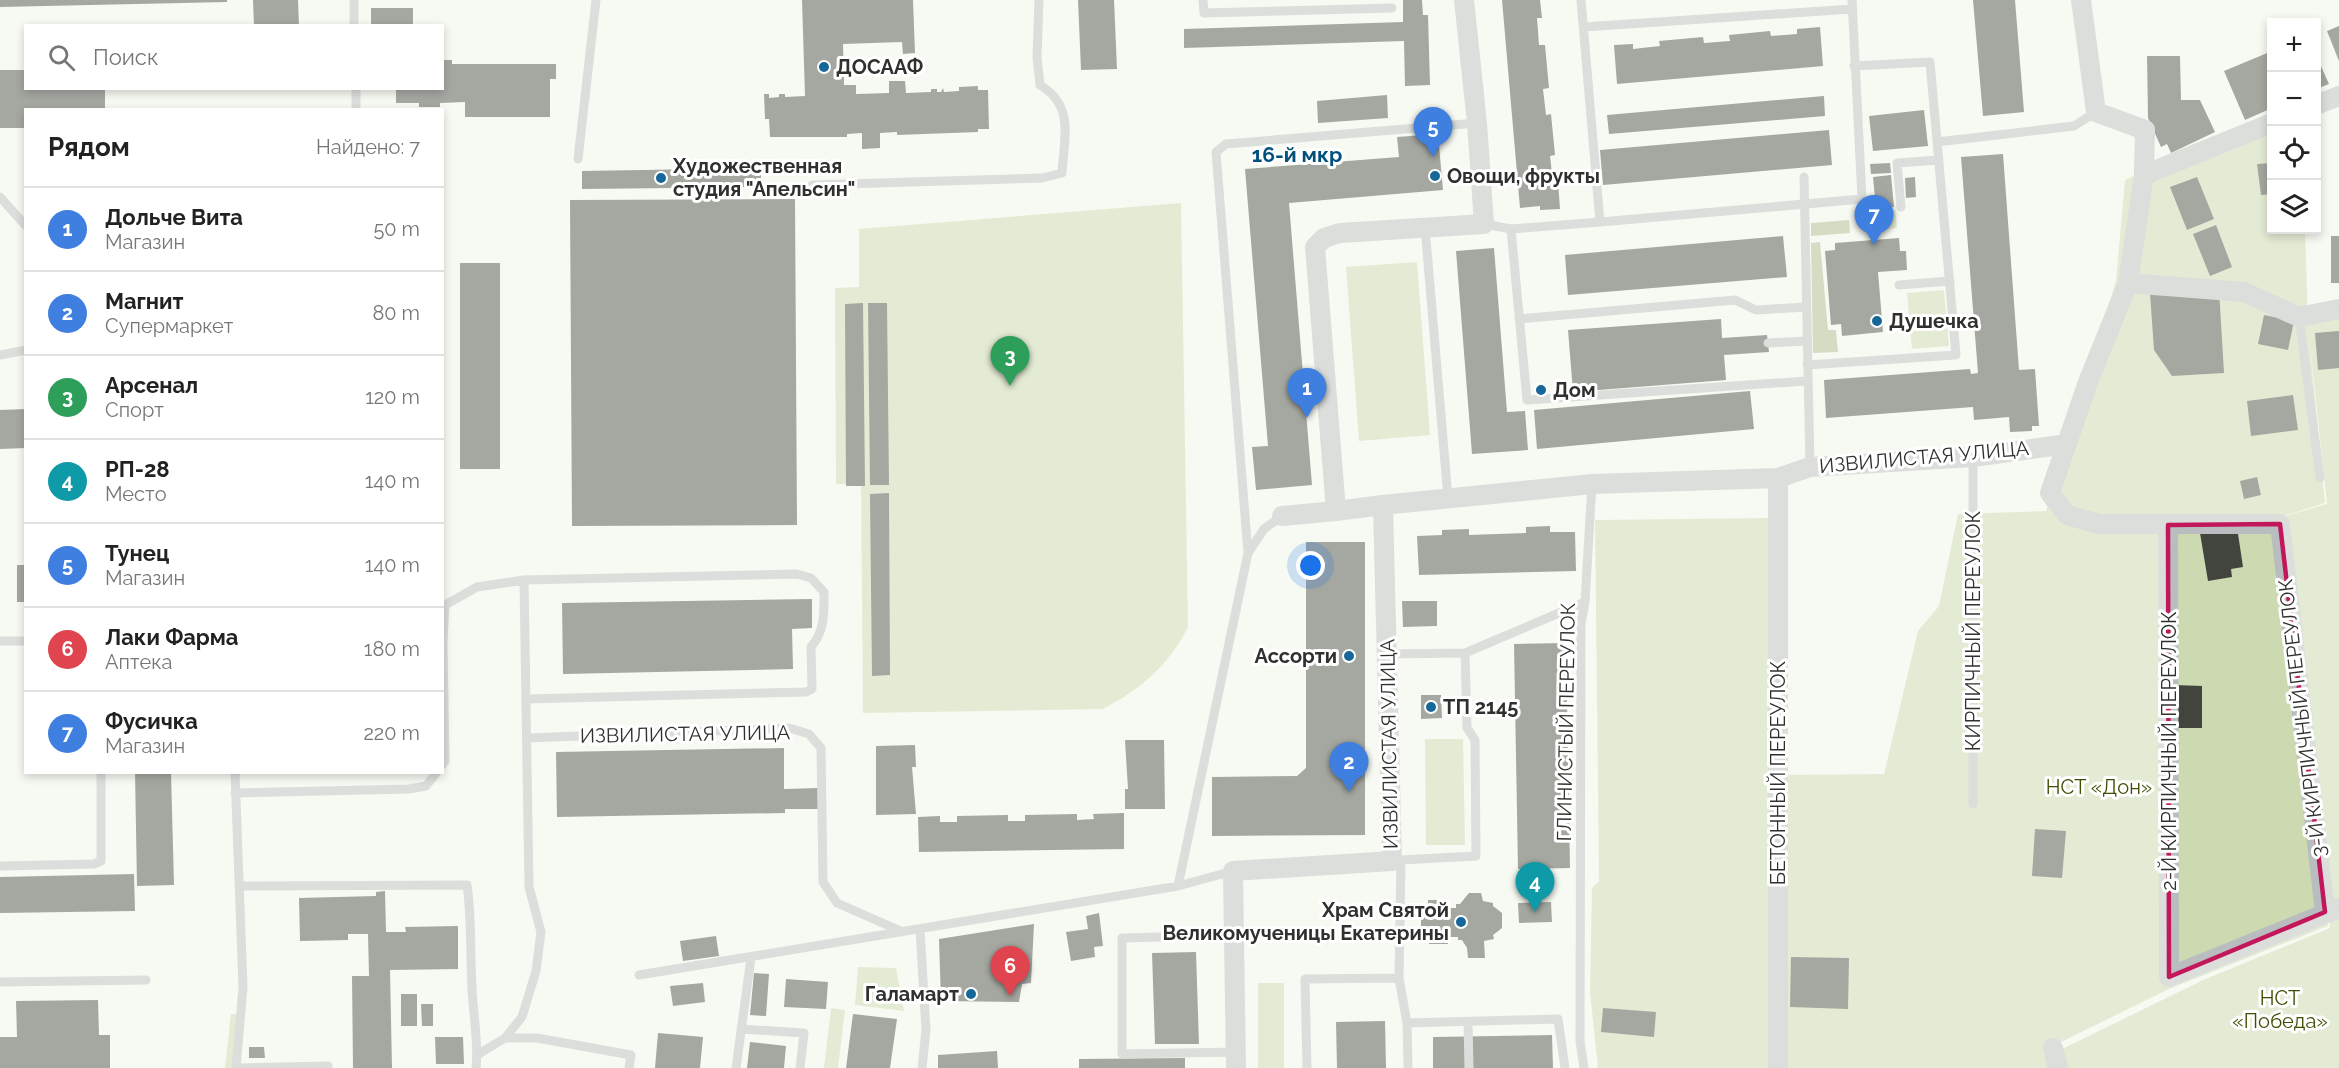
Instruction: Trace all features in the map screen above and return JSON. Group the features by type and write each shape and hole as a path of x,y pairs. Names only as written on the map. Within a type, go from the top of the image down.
{"street":[{"path":"1336,511 1315,247 1324,238 1340,233 1484,224 1477,123 1464,0"},
{"path":"2081,0 2096,112 2145,130 2144,175 2128,284 2088,382 2050,493 2067,515 2099,524 2168,525"},
{"path":"2321,103 2339,96"},
{"path":"2144,175 2267,125"},
{"path":"2128,284 2244,292 2299,317 2339,309"},
{"name":"ИЗВИЛИСТАЯ УЛИЦА","path":"1282,516 1592,484 1778,478 1810,466 1973,457 2067,444"},
{"name":"БЕТОННЫЙ ПЕРЕУЛОК","path":"1778,478 1778,1068"},
{"name":"ИЗВИЛИСТАЯ УЛИЦА","path":"1233,870 1396,861 1383,505"},
{"name":"3-Й КИРПИЧНЫЙ ПЕРЕУЛОК","path":"2168,525 2280,524 2332,910"},
{"name":"2-Й КИРПИЧНЫЙ ПЕРЕУЛОК","path":"2168,525 2169,977 2332,910"},
{"path":"1233,870 1236,1060"},
{"path":"2053,1048 2058,1068"}],"lane":[{"path":"354,0 354,24"},
{"path":"578,159 596,0"},
{"path":"812,185 1042,178 1062,173 1066,116 1055,94 1040,85 1037,57 1040,0"},
{"path":"1203,0 1204,13 1392,8"},
{"path":"1581,0 1600,222"},
{"path":"1484,224 1511,229 1862,199 1852,4 1584,27"},
{"path":"1807,365 1956,356 1930,62 1854,66"},
{"path":"356,90 356,108"},
{"path":"1937,142 2074,126 2096,112"},
{"path":"1178,886 1248,553 1216,152 1226,144 1477,123"},
{"path":"1901,207 1897,163 1939,160"},
{"path":"1804,177 1810,466"},
{"path":"0,197 24,224"},
{"path":"1425,227 1448,498"},
{"path":"1511,229 1527,400 1807,381"},
{"path":"1899,285 1950,281"},
{"path":"1519,319 1735,300 1756,310 1806,307"},
{"path":"2299,317 2320,478"},
{"path":"1768,343 1806,341"},
{"path":"0,355 24,350"},
{"name":"КИРПИЧНЫЙ ПЕРЕУЛОК","path":"1973,457 1973,804"},
{"name":"ГЛИНИСТЫЙ ПЕРЕУЛОК","path":"1584,1068 1580,1041 1581,624 1585,602 1592,484"},
{"path":"1248,553 1264,529 1282,516"},
{"path":"444,617 445,605 477,587 524,580 797,574 811,578 824,592 825,616 820,638 811,647 812,689 806,692 526,699"},
{"path":"477,1055 505,1038 522,1017 536,971 541,932 529,887 524,580"},
{"path":"1387,654 1465,653 1585,602"},
{"path":"0,641 24,641"},
{"path":"1408,1068 1407,1023 1399,978 1396,861 1476,856 1475,740 1467,728 1465,653"},
{"path":"444,701 446,761 444,763"},
{"name":"ИЗВИЛИСТАЯ УЛИЦА","path":"527,738 789,728 809,734 821,748 823,882 837,903 903,932"},
{"path":"0,866 94,864 101,861 101,774"},
{"path":"235,774 243,987 236,1068 328,1066"},
{"path":"235,793 409,789 426,786 435,774"},
{"name":"ИЗВИЛИСТАЯ УЛИЦА","path":"639,975 1178,886 1233,870"},
{"path":"239,886 467,885 471,913 476,1068"},
{"path":"920,929 926,1030 922,1068"},
{"path":"1235,935 1122,938 1122,1054 1236,1060"},
{"path":"736,1068 751,958"},
{"path":"1307,1068 1305,979 1399,978"},
{"path":"0,982 146,980"},
{"path":"1407,1023 1558,1019 1565,1068"},
{"path":"1468,1022 1469,1068"},
{"path":"741,1029 804,1033 800,1068"},
{"path":"505,1038 537,1038 631,1055 629,1068"}],"highlighted area":[{"path":"2280,524 2325,912 2169,977 2168,525"}],"green space":[{"name":"НСТ «Дон»","path":"2267,120 2267,234 2305,234 2308,323 2339,316 2339,1068 2062,1068 2056,1052 2203,980 2330,928 2285,516 2327,504 2309,336 2325,503 2284,516 2328,926 2171,988 2051,1047 2056,1068 1598,1068 1590,992 1592,888 1599,881 1595,520 1770,518 1773,775 1884,774 1918,631 1939,606 1958,514 2046,511 2116,281 2125,180"},
{"path":"1181,203 1188,627 1180,641 1163,665 1141,685 1103,709 863,713 861,484 836,484 835,288 859,287 859,229"},
{"path":"1895,210 1897,228 1866,231 1865,218 1876,211"},
{"path":"1849,220 1850,233 1811,236 1811,223"},
{"path":"1820,242 1828,330 1836,330 1838,352 1813,353 1811,243"},
{"path":"1417,262 1430,435 1359,441 1346,267"},
{"path":"1944,290 1949,346 1912,349 1907,293"},
{"path":"1425,739 1463,739 1465,845 1426,845"},
{"path":"858,967 896,968 904,1011 855,1005"},
{"path":"1258,983 1284,983 1284,1068 1258,1068"},
{"path":"831,1008 845,1010 838,1068 824,1068"},
{"path":"231,1014 237,1014 232,1068 225,1068"}],"building":[{"path":"0,0 227,0 227,2 0,7"},
{"path":"253,0 298,0 299,24 254,24"},
{"name":"ДОСААФ","path":"802,0 913,0 915,53 903,54 902,42 843,44 844,85 856,85 856,94 889,93 889,81 905,81 906,93 931,92 931,89 941,92 943,88 944,92 959,91 959,87 978,86 978,90 988,90 989,129 978,129 978,132 897,135 897,132 880,133 880,148 862,149 862,133 847,134 847,137 770,137 769,119 765,119 764,94 769,94 769,98 779,97 779,94 785,94 785,97 805,96"},
{"path":"1078,0 1114,0 1117,69 1081,70"},
{"path":"1403,0 1422,0 1423,15 1428,15 1430,85 1405,86 1404,41 1184,48 1184,29 1403,22"},
{"path":"1502,0 1540,0 1542,18 1537,18 1539,45 1545,45 1549,88 1543,89 1546,115 1551,114 1555,155 1550,156 1553,182 1558,181 1560,209 1540,210 1540,206 1520,208"},
{"path":"1973,0 2015,0 2024,112 1983,116"},
{"path":"371,8 413,8 413,24 371,24"},
{"path":"2339,26 2339,61 2327,31"},
{"path":"1820,27 1823,66 1617,84 1614,45 1633,44 1633,49 1660,46 1659,41 1703,37 1704,43 1730,41 1729,35 1770,31 1771,36 1797,34 1797,29"},
{"path":"2267,53 2267,110 2245,120 2224,71"},
{"path":"2147,56 2180,56 2181,100 2200,100 2215,132 2171,153 2167,144 2161,147 2148,118"},
{"path":"444,60 452,60 452,64 556,64 556,79 550,79 550,117 465,117 465,102 440,103 440,107 419,107 419,103 396,103 396,90 444,90"},
{"path":"2321,66 2329,84 2321,87"},
{"path":"0,70 24,70 24,90 105,90 105,108 24,108 24,128 0,128"},
{"path":"1387,95 1388,118 1318,123 1317,101"},
{"path":"1824,96 1825,116 1609,134 1607,115"},
{"path":"1924,110 1928,146 1873,151 1869,116"},
{"path":"1829,130 1832,165 1603,185 1600,150"},
{"path":"1438,134 1443,190 1289,203 1312,485 1256,490 1252,447 1268,446 1245,169 1399,157 1397,137"},
{"path":"2003,154 2019,370 2035,369 2039,426 2032,426 2032,431 2010,432 2009,417 1974,420 1973,407 1826,418 1824,380 1970,369 1971,374 1978,373 1961,157"},
{"path":"1890,163 1891,173 1871,174 1870,164"},
{"path":"2267,163 2267,194 2261,195 2257,164"},
{"path":"761,168 761,187 582,189 582,171"},
{"path":"1891,175 1894,207 1876,209 1873,177"},
{"path":"1915,177 1916,197 1906,198 1905,178"},
{"path":"2197,177 2214,219 2187,230 2170,187"},
{"path":"795,199 797,525 572,526 570,200"},
{"path":"2216,225 2232,267 2210,276 2193,234"},
{"path":"1783,236 1787,277 1568,295 1565,255"},
{"path":"2331,236 2339,236 2339,283 2331,283"},
{"path":"1899,238 1900,251 1906,251 1907,270 1878,272 1883,332 1842,336 1841,324 1831,325 1825,251 1835,250 1835,243"},
{"path":"1494,248 1507,412 1525,411 1528,450 1472,454 1456,251"},
{"path":"460,263 500,263 500,469 460,469"},
{"path":"2219,289 2224,373 2172,376 2154,350 2150,293"},
{"path":"863,303 865,486 846,486 845,304"},
{"path":"868,303 887,303 889,485 870,485"},
{"path":"2264,315 2294,321 2288,350 2258,344"},
{"path":"1721,319 1722,338 1767,335 1769,352 1724,355 1726,380 1573,392 1568,330"},
{"path":"2339,331 2339,368 2318,370 2315,333"},
{"path":"1750,391 1754,429 1537,449 1534,410"},
{"path":"2293,395 2298,430 2251,436 2247,401"},
{"path":"24,409 24,448 0,449 0,410"},
{"path":"2257,477 2261,495 2244,499 2240,481"},
{"path":"889,493 890,675 872,676 870,494"},
{"path":"1550,526 1550,532 1575,532 1576,571 1419,575 1417,536 1442,535 1442,530 1469,529 1469,535 1526,533 1526,527"},
{"path":"2237,527 2243,567 2231,569 2232,577 2208,581 2200,533"},
{"path":"1306,542 1365,542 1365,835 1212,836 1212,777 1297,776 1306,768"},
{"path":"17,565 24,565 24,602 17,602"},
{"path":"812,599 812,628 792,629 793,669 563,674 562,603"},
{"path":"1402,601 1437,601 1437,626 1403,627"},
{"path":"1566,643 1570,868 1518,869 1514,644"},
{"path":"2174,685 2202,686 2202,728 2174,728"},
{"name":"ТП 2145","path":"1421,695 1441,695 1442,718 1421,719"},
{"path":"1125,740 1164,740 1165,809 1125,809 1125,789 1128,789"},
{"path":"915,745 916,767 912,767 916,814 876,815 876,746"},
{"path":"784,748 784,789 819,788 819,809 785,809 785,813 557,817 556,752"},
{"path":"135,774 171,774 174,885 137,886"},
{"path":"1124,813 1124,849 919,852 918,817 940,816 940,822 957,822 957,816 1008,815 1008,821 1025,821 1025,815 1077,814 1077,820 1094,819 1093,814"},
{"path":"2035,829 2066,831 2062,878 2032,876"},
{"path":"134,874 135,911 0,913 0,877"},
{"path":"385,891 386,932 406,932 405,927 458,926 458,969 390,970 392,1068 353,1068 352,976 369,976 368,934 348,934 348,940 300,941 299,898 376,896 376,892"},
{"name":"Храм Святой Великомученицы Екатерины","path":"1469,893 1481,893 1483,901 1493,903 1493,906 1502,913 1502,928 1493,935 1494,939 1484,941 1485,958 1468,958 1467,948 1462,940 1458,940 1458,937 1448,937 1448,944 1429,944 1429,932 1421,929 1421,916 1428,913 1428,900 1447,900 1447,908 1456,908 1456,904 1460,904"},
{"path":"1551,902 1552,922 1519,923 1518,903"},
{"path":"1099,913 1103,946 1094,947 1095,957 1071,961 1066,932 1088,929 1086,916"},
{"path":"1034,924 1031,983 1022,984 1019,1002 941,1001 939,939"},
{"path":"716,936 719,956 683,961 680,941"},
{"path":"1196,952 1199,1044 1155,1044 1152,953"},
{"path":"1791,957 1849,958 1848,1009 1790,1007"},
{"path":"754,973 769,974 766,1016 750,1015"},
{"path":"786,979 828,982 826,1009 784,1007"},
{"path":"703,983 705,1002 673,1006 670,986"},
{"path":"401,994 417,994 417,1026 401,1026"},
{"path":"98,1000 99,1035 110,1035 110,1068 0,1068 0,1037 17,1037 16,1001"},
{"path":"421,1004 433,1004 433,1026 422,1026"},
{"path":"1603,1008 1656,1012 1654,1037 1601,1032"},
{"path":"853,1014 897,1019 890,1068 846,1068"},
{"path":"1385,1021 1386,1068 1337,1068 1336,1022"},
{"path":"658,1033 703,1037 700,1068 655,1068"},
{"path":"1552,1035 1553,1068 1433,1068 1433,1037"},
{"path":"435,1037 463,1037 464,1064 436,1064"},
{"path":"750,1042 786,1046 784,1068 747,1068"},
{"path":"249,1047 264,1047 265,1058 249,1058"},
{"path":"997,1051 998,1068 938,1068 938,1055"},
{"path":"1185,1058 1185,1068 1079,1068 1079,1059"}],"place":[{"name":"ДОСААФ","path":"824,67"},
{"name":"Тунец","path":"1433,157"},
{"name":"Овощи, фрукты","path":"1435,176"},
{"name":"Художественная студия \"Апельсин\"","path":"661,178"},
{"name":"Фусичка","path":"1874,245"},
{"name":"Душечка","path":"1877,321"},
{"name":"Арсенал","path":"1010,386"},
{"name":"Дом","path":"1541,390"},
{"name":"Дольче Вита","path":"1307,418"},
{"name":"Ассорти","path":"1349,656"},
{"name":"ТП 2145","path":"1431,707"},
{"name":"Магнит","path":"1349,792"},
{"name":"РП-28","path":"1535,912"},
{"name":"Храм Святой Великомученицы Екатерины","path":"1461,922"},
{"name":"Галамарт","path":"971,994"},
{"name":"Лаки Фарма","path":"1010,996"}],"district":[{"name":"16-й мкр","path":"1297,155"}],"park label":[{"name":"НСТ «Победа»","path":"2280,1010"}]}
